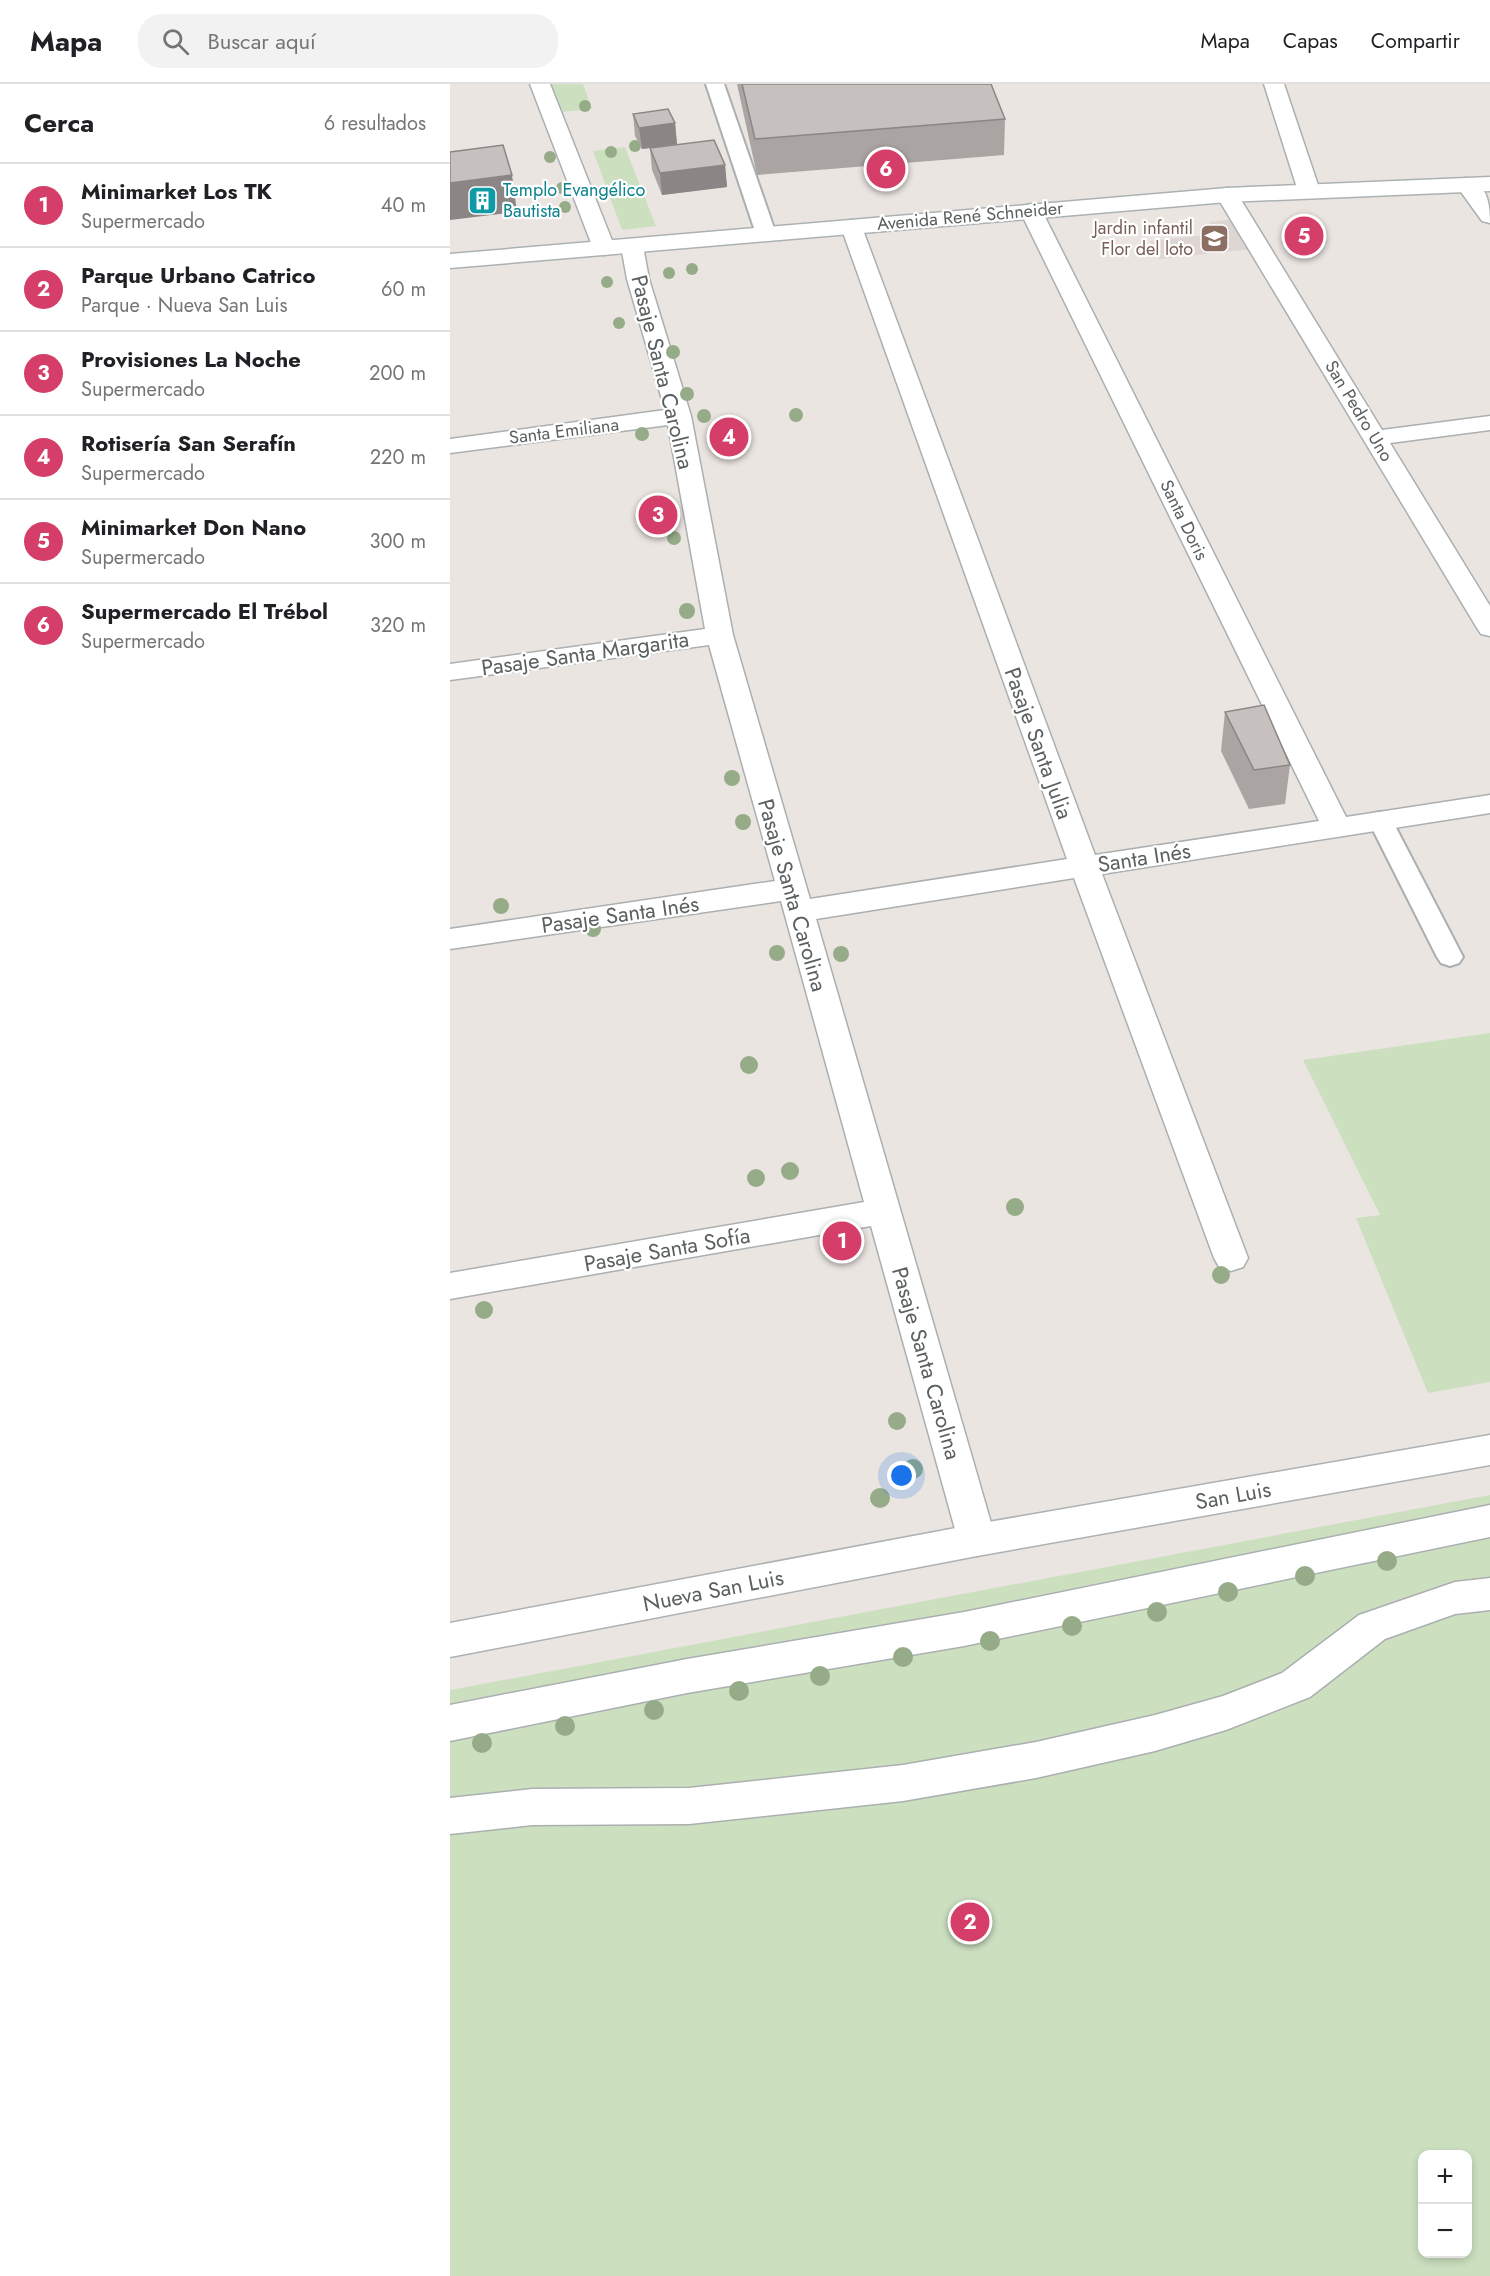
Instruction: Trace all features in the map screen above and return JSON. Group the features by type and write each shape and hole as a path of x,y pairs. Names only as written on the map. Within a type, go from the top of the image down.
{"street":[{"name":"Pasaje Santa Carolina","path":"540,84 618,247 638,279 679,416 720,635 977,1540"},
{"path":"1274,84 1309,191"},
{"name":"Avenida René Schneider","path":"450,261 1227,195 1490,184"},
{"path":"1467,185 1490,216"},
{"name":"San Pedro Uno","path":"1227,195 1375,438 1486,613"},
{"name":"Santa Doris","path":"1031,212 1337,828"},
{"name":"Pasaje Santa Julia","path":"852,227 1084,866 1231,1258"},
{"name":"Santa Emiliana","path":"450,446 679,416"},
{"path":"1375,438 1490,423"},
{"name":"Pasaje Santa Margarita","path":"450,672 720,635"},
{"name":"Santa Inés","path":"794,900 1084,866 1490,804"},
{"name":"Pasaje Santa Inés","path":"450,939 794,900"},
{"name":"Pasaje Santa Sofía","path":"450,1286 884,1211"},
{"name":"San Luis","path":"977,1540 1490,1450"},
{"path":"450,1723 687,1676 964,1629 1490,1521"},
{"name":"Nueva San Luis","path":"450,1640 977,1540"},
{"path":"450,1816 532,1807 689,1806 903,1784 1036,1760 1226,1713 1296,1685 1372,1627 1455,1598 1490,1594"}],"lane":[{"path":"715,84 766,234"},
{"path":"1380,820 1450,957"}],"shaded area":[{"name":"Jardin infantil Flor del loto","path":"1236,219 1253,249 1159,259 1150,241 1215,234 1209,222"}],"green space":[{"path":"551,84 583,84 592,109 562,112"},
{"path":"625,147 656,226 622,230 593,151"},
{"path":"1490,1033 1490,1382 1428,1393 1356,1218 1380,1215 1303,1060"},
{"path":"1490,1495 1490,2276 450,2276 450,1690"}],"building":[{"path":"742,84 991,84 1005,119 755,139"},
{"path":"668,109 675,123 639,128 633,114"},
{"path":"714,140 725,165 660,173 650,148"},
{"path":"503,145 512,175 450,183 450,152"},
{"path":"1264,705 1290,765 1254,770 1225,712"}],"place":[{"name":"Supermercado El Trébol","path":"886,169"},
{"name":"Templo Evangélico Bautista","path":"482,200"},
{"name":"Minimarket Don Nano","path":"1304,236"},
{"name":"Jardin infantil Flor del loto","path":"1214,238"},
{"name":"Rotisería San Serafín","path":"729,437"},
{"name":"Provisiones La Noche","path":"658,515"},
{"name":"Minimarket Los TK","path":"842,1241"},
{"name":"Parque Urbano Catrico","path":"970,1922"}]}
